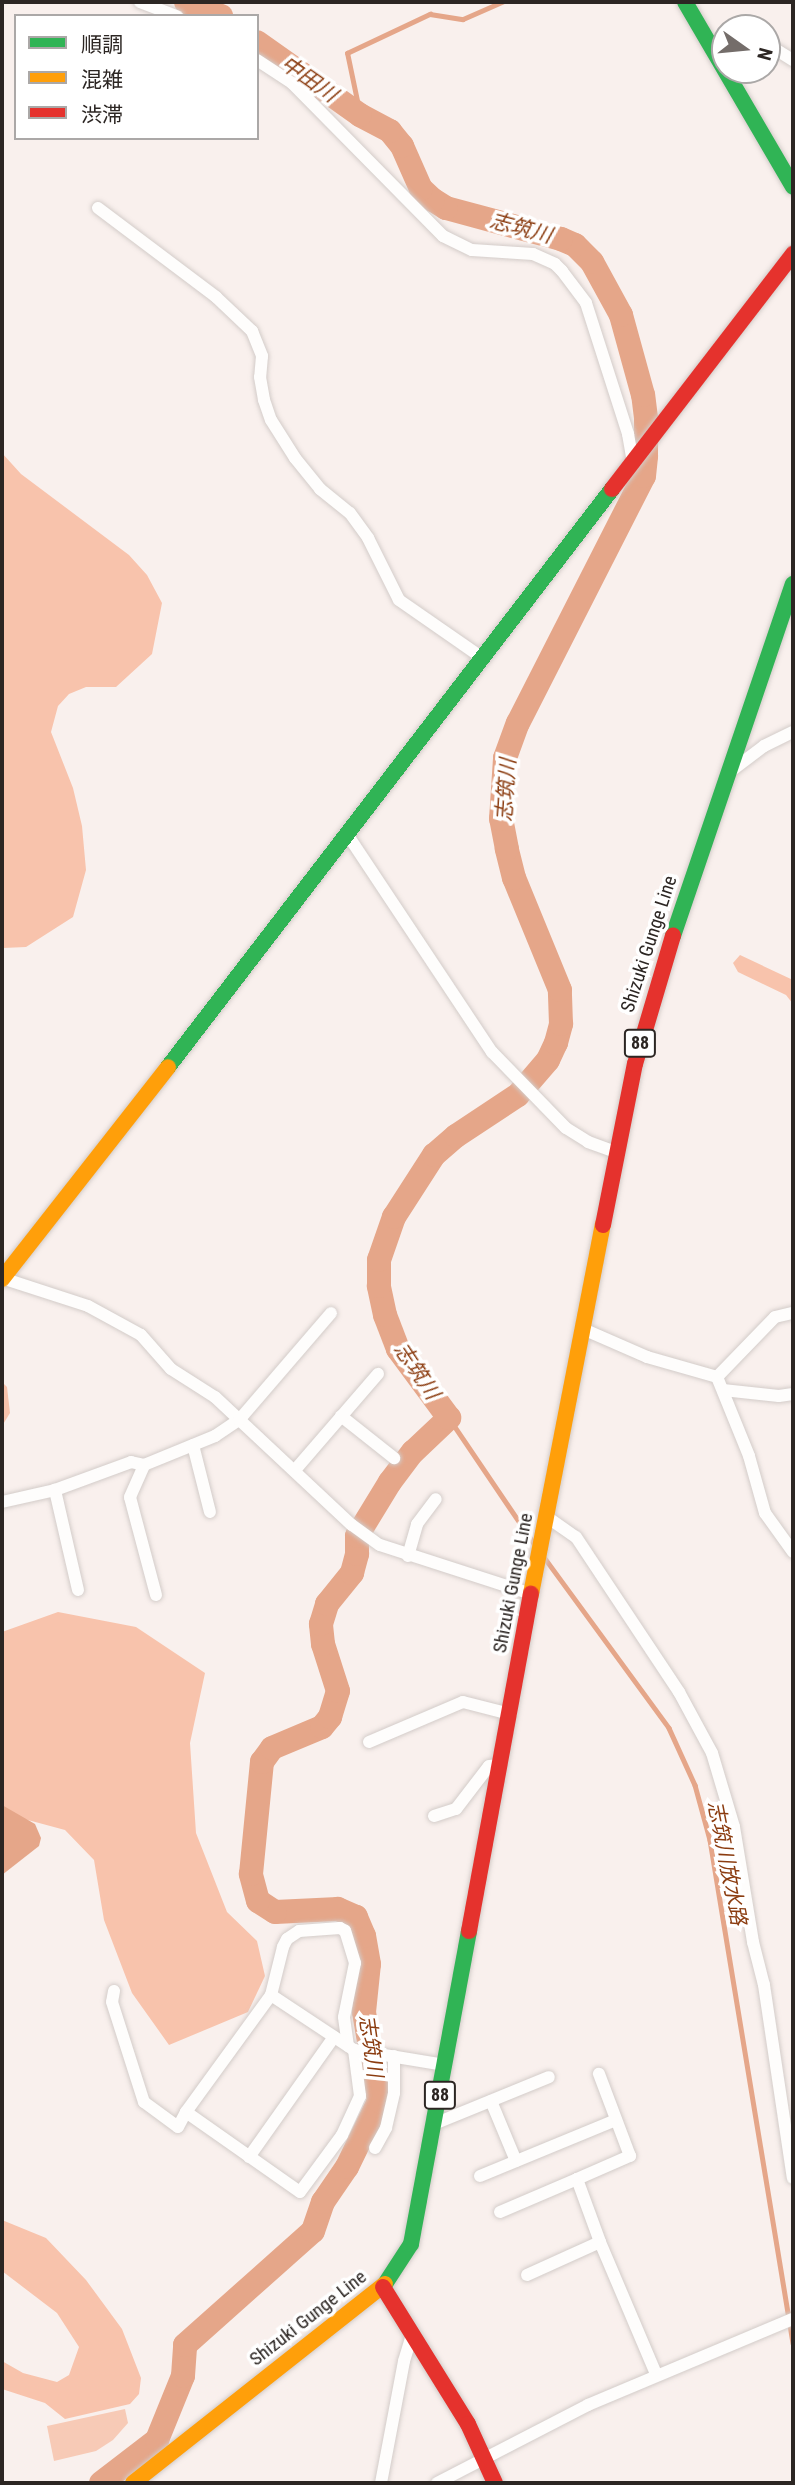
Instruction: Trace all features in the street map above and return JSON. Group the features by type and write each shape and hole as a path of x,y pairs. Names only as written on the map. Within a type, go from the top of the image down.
{"main road":[{"path":"685,2 711,36"},
{"path":"739,84 793,187"},
{"path":"3,1279 793,254"},
{"name":"Shizuki Gunge Line","path":"133,2483 383,2287 404,2258 414,2232 615,1152 655,987 793,584"},
{"path":"383,2287 446,2386 495,2483"}],"street":[{"path":"140,2 172,14"},
{"path":"259,61 292,83 443,236 472,250 533,254 555,264 562,271 586,303 635,459"},
{"path":"97,208 216,297 252,331 262,356 260,377 264,400 271,420 295,458 320,488 350,513 368,538 399,600 481,657"},
{"path":"730,771 764,746 793,732"},
{"path":"346,834 492,1052 566,1128 588,1142 615,1152"},
{"path":"3,1279 88,1306 141,1335 171,1368 215,1397 263,1444 370,1539 408,1556 533,1589"},
{"path":"2,1502 55,1490 131,1462 144,1465 215,1436 239,1420 331,1313"},
{"path":"717,1377 775,1317 793,1313"},
{"path":"583,1329 637,1353 717,1377 749,1456 765,1513 793,1552"},
{"path":"295,1470 378,1374"},
{"path":"723,1390 779,1396 793,1394"},
{"path":"341,1416 394,1458"},
{"path":"193,1445 210,1513"},
{"path":"144,1465 130,1497 156,1595"},
{"path":"55,1490 78,1590"},
{"path":"408,1556 417,1524 436,1499"},
{"path":"547,1517 576,1537 679,1692 712,1753 734,1827 751,1931 764,1985 793,2178"},
{"path":"369,1742 463,1702 510,1714"},
{"path":"434,1816 456,1809 489,1766 501,1765"},
{"path":"114,1991 112,2002 144,2102 178,2127 186,2112 271,1995 283,1947 293,1933 340,1928 345,1931 355,1963 344,2017 354,2049 360,2096 342,2135 300,2192 186,2112"},
{"path":"271,1995 354,2049 445,2065"},
{"path":"249,2157 334,2037"},
{"path":"375,2148 386,2128 394,2093 388,2055"},
{"path":"500,2212 630,2156 599,2074"},
{"path":"434,2124 548,2077"},
{"path":"491,2101 516,2161"},
{"path":"480,2176 616,2120"},
{"path":"577,2179 600,2242 656,2374"},
{"path":"527,2275 600,2242"},
{"path":"437,2483 484,2457 656,2374 793,2319"},
{"path":"381,2483 404,2361 412,2334"}],"shaded area":[{"path":"2,453 21,474 129,555 147,575 162,603 152,654 116,687 86,687 69,694 58,706 51,732 73,788 82,826 86,870 73,917 26,947 3,948"},
{"path":"740,955 793,980 793,1004 786,995 738,972 733,963"},
{"path":"2,1382 7,1387 10,1413 2,1426"},
{"path":"58,1612 136,1627 205,1673 190,1743 196,1833 227,1912 257,1941 265,1976 248,2012 169,2045 132,1993 104,1920 94,1860 65,1830 2,1813 2,1632"},
{"path":"2,1805 35,1824 41,1838 39,1846 2,1875"},
{"path":"2,2220 46,2238 86,2280 122,2329 141,2378 139,2394 130,2404 65,2419 45,2403 2,2389 2,2361 23,2373 57,2382 69,2375 79,2347 57,2313 2,2271"},
{"path":"125,2409 128,2423 113,2440 96,2451 54,2461 47,2426"}],"waterway":[{"name":"中田川","path":"186,2 216,14"},
{"path":"360,115 347,53 430,14 463,19 502,2"},
{"name":"志筑川","path":"101,2483 157,2440 183,2376 185,2345 313,2231 323,2202 347,2167 379,2101 364,2012 369,1964 364,1936 356,1917 338,1909 275,1912 258,1901 251,1874 262,1762 272,1748 322,1727 330,1717 338,1691 323,1644 321,1624 327,1604 352,1573 357,1554 357,1536 390,1482 413,1452 449,1418 398,1349 385,1315 379,1286 379,1260 394,1217 434,1155 456,1136 518,1095 548,1060 556,1043 561,1024 560,990 514,878 501,819 505,758 518,723 644,476 646,456 643,395 621,315 592,262 575,245 561,239 446,208 433,200 421,189 402,146 390,131 360,115 259,43"},
{"name":"志筑川放水路","path":"449,1418 535,1545"},
{"name":"志筑川放水路","path":"544,1557 669,1728 695,1785 710,1840 793,2343"}],"traffic: fast":[{"path":"685,2 793,187"},
{"path":"168,1067 612,489"},
{"path":"673,936 793,584"},
{"path":"385,2284 411,2244 469,1931"}],"traffic: slow":[{"path":"2,1279 168,1067"},
{"path":"531,1594 603,1225"},
{"path":"133,2483 385,2284"}],"traffic: jam":[{"path":"612,489 793,254"},
{"path":"603,1225 635,1064 673,936"},
{"path":"469,1931 531,1594"},
{"path":"383,2287 468,2424 495,2483"}]}
